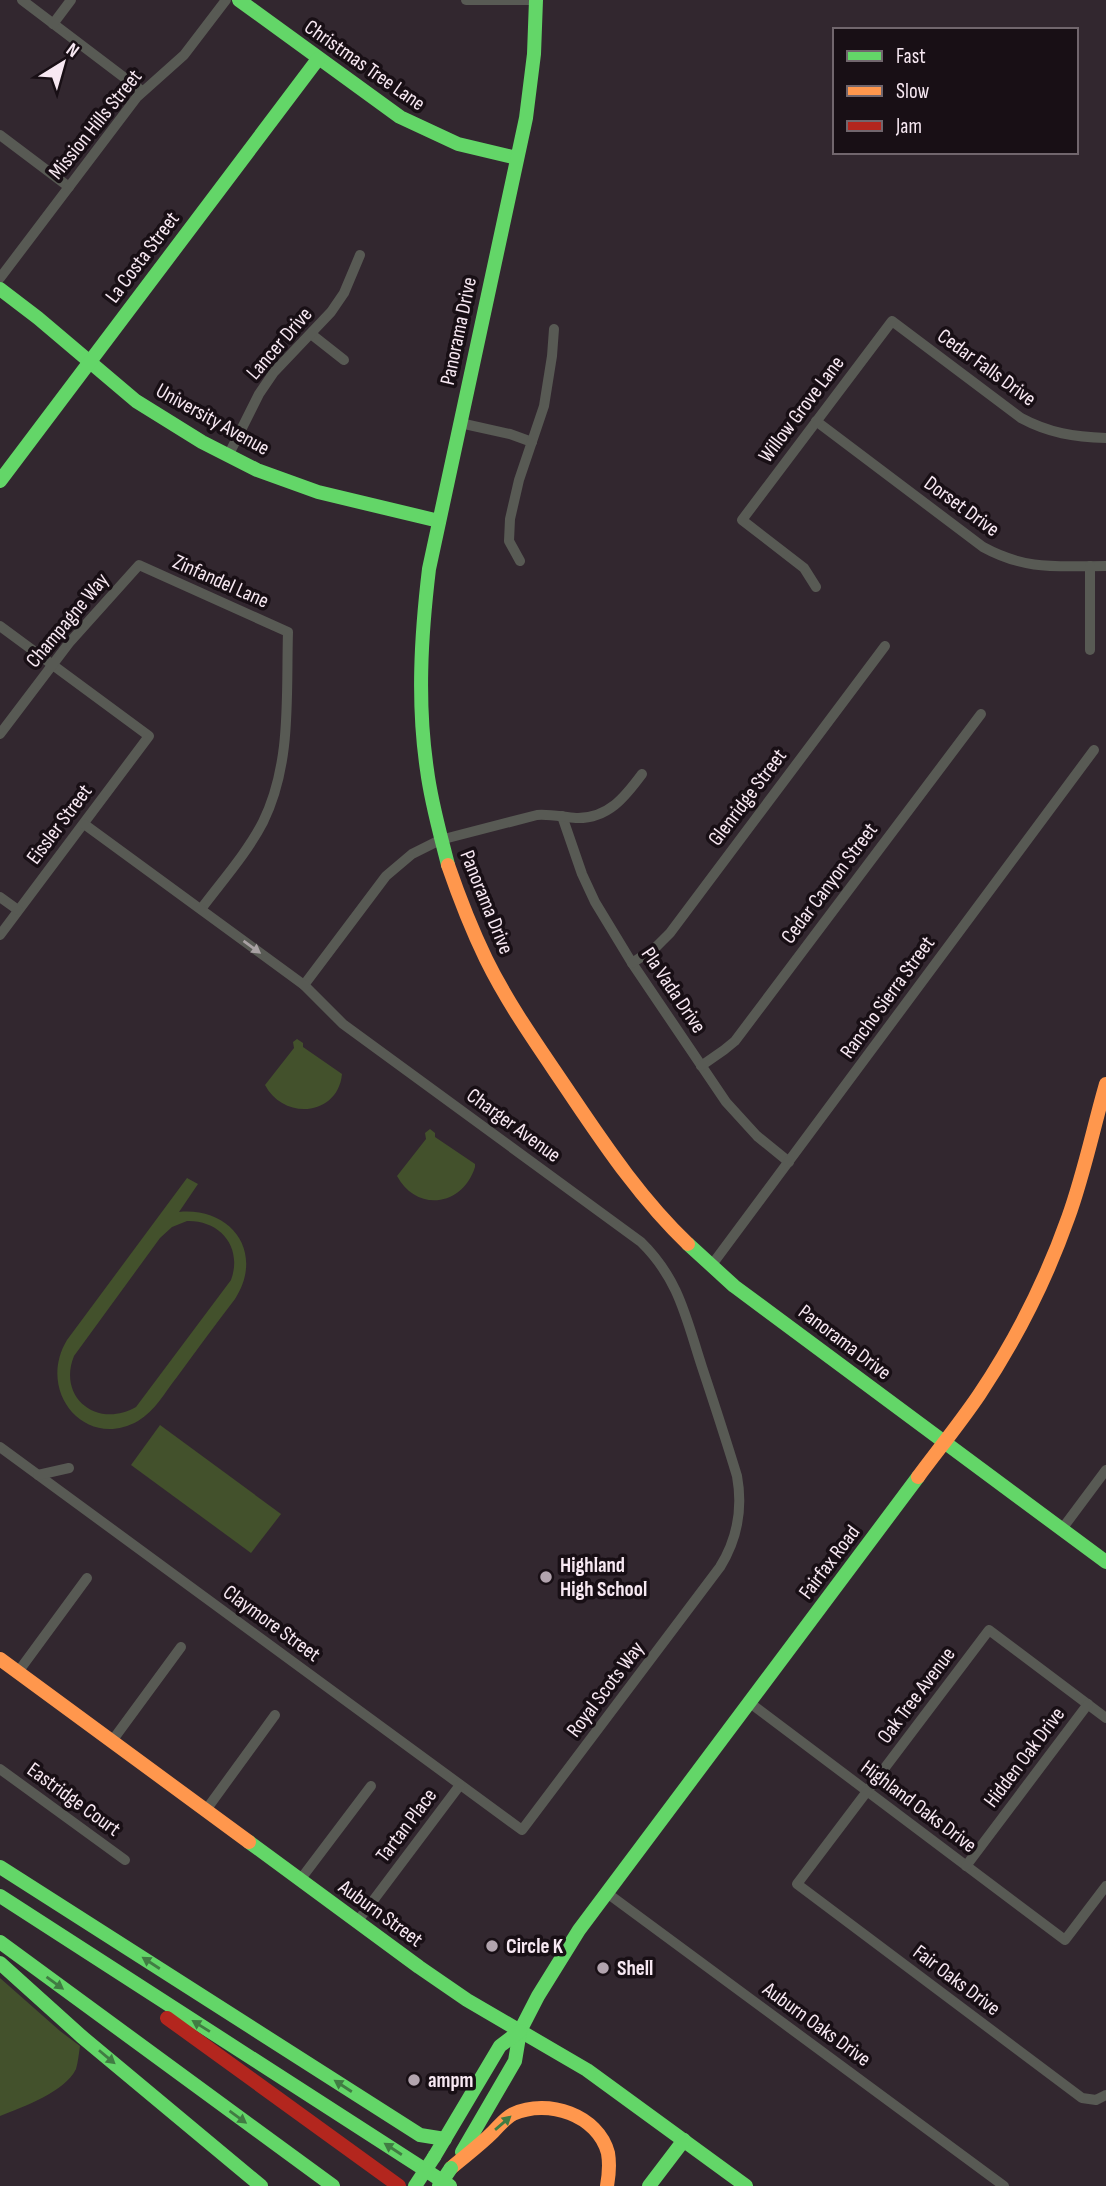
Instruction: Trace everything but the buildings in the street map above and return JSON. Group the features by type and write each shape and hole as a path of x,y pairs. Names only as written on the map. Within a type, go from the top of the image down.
{"main road":[{"name":"Christmas Tree Lane","path":"239,0 381,105 419,127 458,144 517,158"},
{"name":"Panorama Drive","path":"536,0 531,86 424,601 419,687 426,774 440,840 453,881 473,932 502,989 617,1163 658,1214 710,1266 1106,1562"},
{"name":"La Costa Street","path":"0,481 318,59"},
{"name":"University Avenue","path":"0,289 128,394 164,420 228,456 287,482 318,492 439,521"},
{"name":"Fairfax Road","path":"439,2186 477,2130 515,2061 520,2031 558,1962 998,1366 1051,1263 1077,1191 1106,1084"},
{"name":"Auburn Street","path":"0,1659 456,1993 587,2070 746,2186"},
{"path":"0,1867 420,2135 445,2139"},
{"path":"0,1896 399,2186"},
{"path":"0,1896 450,2186"},
{"path":"0,1942 333,2186"},
{"path":"0,1964 81,2036 261,2186"},
{"name":"Fairfax Road","path":"415,2186 500,2046 520,2031"},
{"path":"452,2168 513,2114 541,2106 562,2108 593,2127 604,2144 609,2162 607,2186"},
{"path":"649,2186 688,2143"},
{"path":"664,2186 688,2143"}],"street":[{"path":"22,0 142,91"},
{"path":"53,24 71,0"},
{"name":"Mission Hills Street","path":"0,278 142,91 184,55 226,0"},
{"path":"466,0 529,0"},
{"path":"0,135 69,187"},
{"name":"Lancer Drive","path":"228,456 259,394 269,379 331,312 344,293 360,255"},
{"name":"Willow Grove Lane","path":"816,587 804,568 742,520 892,321"},
{"name":"Cedar Falls Drive","path":"892,321 1021,418 1067,436 1106,438"},
{"path":"520,561 509,541 510,519 549,382 554,329"},
{"path":"311,334 344,360"},
{"name":"Dorset Drive","path":"816,421 984,547 999,555 1029,565 1046,567 1106,566"},
{"path":"460,423 510,434 532,442"},
{"name":"Zinfandel Lane","path":"139,565 288,632 285,742 278,784 250,843 201,909"},
{"name":"Champagne Way","path":"0,734 69,643 139,565"},
{"path":"1090,566 1090,650"},
{"path":"0,626 52,665"},
{"name":"Glenridge Street","path":"632,964 655,948 670,933 884,646"},
{"name":"Eissler Street","path":"0,935 149,736 52,665"},
{"name":"Cedar Canyon Street","path":"701,1066 734,1041 981,714"},
{"name":"Rancho Sierra Street","path":"710,1266 1094,750"},
{"path":"304,985 386,876 412,854 440,840 537,815 586,817 609,809 626,795 642,774"},
{"name":"Pla Vada Drive","path":"562,816 595,902 632,964 739,1119 789,1162"},
{"name":"Charger Avenue","path":"84,824 304,985 343,1024 640,1242 665,1269 680,1298 737,1476 740,1499 738,1524 728,1553 718,1570"},
{"path":"0,897 18,910"},
{"name":"Claymore Street","path":"0,1447 522,1830"},
{"path":"38,1475 69,1468"},
{"path":"1062,1529 1106,1470"},
{"name":"Royal Scots Way","path":"522,1830 718,1570"},
{"path":"18,1672 87,1578"},
{"name":"Oak Tree Avenue","path":"797,1884 989,1630 1088,1704"},
{"path":"112,1741 181,1647"},
{"name":"Highland Oaks Drive","path":"750,1703 1065,1940 1106,1886"},
{"path":"1088,1704 1106,1718"},
{"name":"Hidden Oak Drive","path":"966,1866 1088,1704"},
{"path":"205,1810 275,1715"},
{"name":"Eastridge Court","path":"0,1769 125,1860"},
{"name":"Tartan Place","path":"357,1922 460,1785"},
{"path":"300,1880 371,1786"},
{"name":"Fair Oaks Drive","path":"797,1884 1082,2098 1101,2098"},
{"name":"Auburn Oaks Drive","path":"607,1893 1004,2186"}],"green space":[{"path":"297,1039 303,1043 303,1047 342,1074 338,1088 331,1098 309,1109 284,1104 274,1097 265,1085 294,1048 293,1042"},
{"path":"430,1129 435,1133 435,1137 475,1164 469,1180 461,1190 439,1200 416,1196 397,1176 426,1139 425,1133"},
{"path":"187,1178 198,1184 179,1212 198,1212 214,1217 238,1236 246,1265 243,1282 235,1299 155,1407 138,1421 118,1428 100,1428 84,1422 71,1411 62,1396 58,1378 59,1359 67,1340","holes":["187,1221 199,1222 219,1231 231,1247 234,1257 231,1280 136,1407 122,1413 108,1414 95,1412 84,1406 71,1385 70,1371 74,1356 160,1238 172,1227"]},
{"path":"160,1425 281,1514 251,1553 131,1465"},
{"path":"0,1978 80,2046 76,2069 63,2085 43,2098 0,2116"}],"traffic: fast":[{"path":"239,0 400,117 458,144 517,158"},
{"path":"448,865 431,794 424,745 421,670 426,594 429,569 526,118 534,54 536,0"},
{"path":"0,481 318,59"},
{"path":"0,289 136,401 202,442 257,470 318,492 439,521"},
{"path":"688,1244 734,1286 1106,1562"},
{"path":"462,2152 515,2061 520,2031 538,1996 579,1930 918,1477"},
{"path":"249,1842 419,1967 467,2000 587,2070 746,2186"},
{"path":"0,1867 420,2135 445,2139"},
{"path":"0,1896 450,2186"},
{"path":"0,1942 333,2186"},
{"path":"0,1963 81,2036 261,2186"},
{"path":"434,2157 500,2046 520,2031"},
{"path":"649,2186 684,2140"},
{"path":"415,2186 434,2157"},
{"path":"439,2186 451,2168"}],"traffic: slow":[{"path":"448,865 481,947 516,1013 627,1174 688,1244"},
{"path":"918,1477 979,1395 1017,1332 1040,1287 1074,1201 1106,1084"},
{"path":"0,1659 249,1842"},
{"path":"451,2168 513,2114 541,2108 556,2109 583,2120 602,2140 609,2157 607,2186"}],"traffic: jam":[{"path":"167,2018 399,2186"}],"place":[{"name":"Highland High School","path":"546,1577"},
{"name":"Circle K","path":"492,1946"},
{"name":"Shell","path":"603,1968"},
{"name":"ampm","path":"414,2080"}]}
